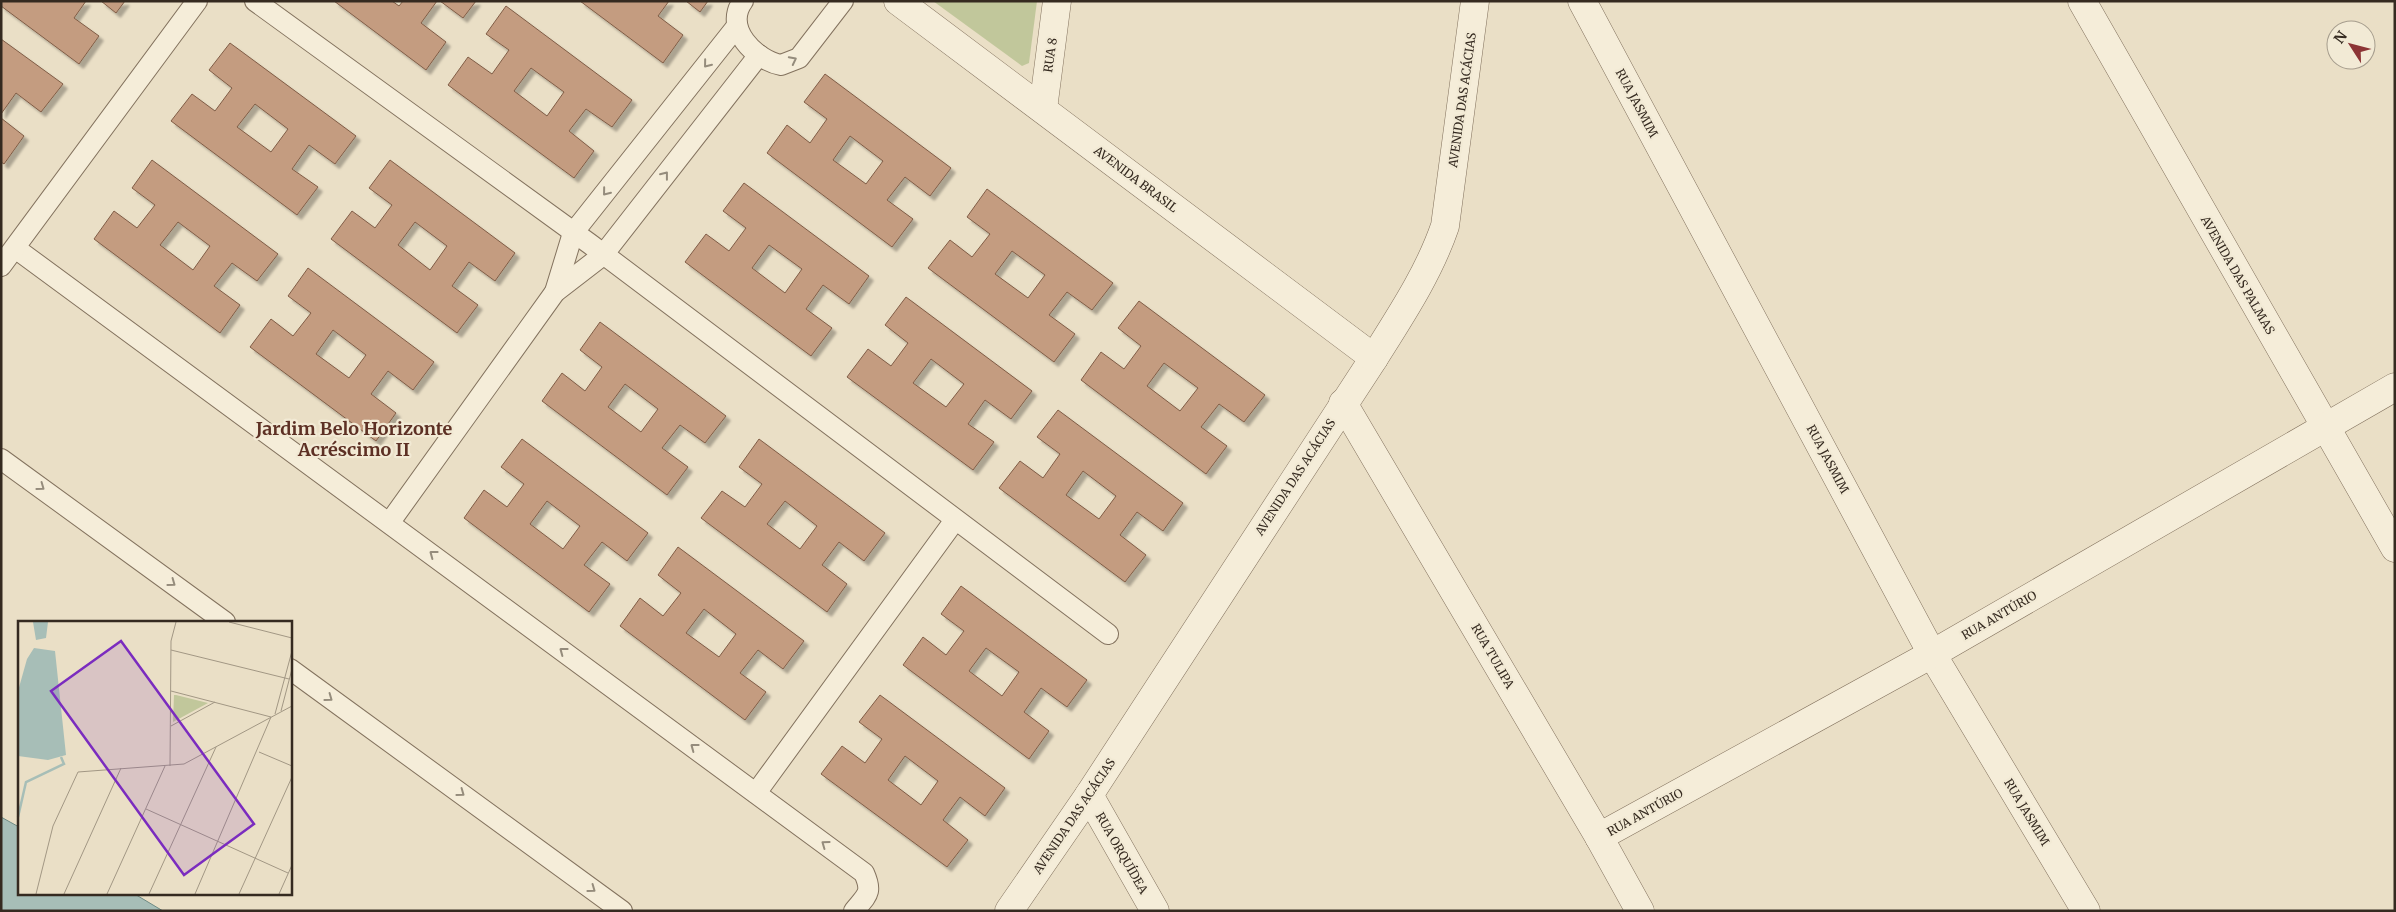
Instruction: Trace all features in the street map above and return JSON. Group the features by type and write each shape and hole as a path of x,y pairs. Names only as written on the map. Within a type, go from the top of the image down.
{"street":[{"name":"AVENIDA BRASIL","path":"898,1 1374,358"},
{"name":"RUA 8","path":"1043,109 1057,1"},
{"name":"AVENIDA DAS ACÁCIAS","path":"1009,911 1089,795 1412,298 1437,249 1445,226 1475,1"},
{"name":"RUA JASMIM","path":"1582,1 1932,654 2086,911"},
{"name":"AVENIDA DAS PALMAS","path":"2082,1 2324,427 2395,548"},
{"name":"RUA ANTÚRIO","path":"1599,837 1932,654 2395,387"},
{"name":"RUA TULIPA","path":"1344,403 1599,837 1640,911"},
{"name":"RUA ORQUÍDEA","path":"1089,795 1155,911"}],"lane":[{"path":"1,266 197,1"},
{"path":"255,1 603,255 1108,634"},
{"path":"743,1 737,13 737,26 746,42 759,55 771,63 781,65 799,58 843,1"},
{"path":"555,292 572,233 737,26"},
{"path":"390,522 555,292 603,255 759,55"},
{"path":"15,248 390,522 864,873 870,886 868,894 854,911"},
{"path":"1,459 224,621"},
{"path":"756,793 955,520"},
{"path":"291,670 622,911"}],"green space":[{"path":"933,1 1037,1 1029,63 1022,66"}],"water":[{"path":"1,817 18,826 18,894 135,894 163,911 1,911"}],"building":[{"path":"1,1 86,1 74,18 99,36 79,64 1,6"},
{"path":"101,1 125,1 116,13"},
{"path":"334,1 392,1 399,6 403,1 437,1 421,23 446,42 426,70"},
{"path":"440,1 476,1 463,18"},
{"path":"580,1 669,1 658,16 683,35 663,63"},
{"path":"686,1 708,1 700,12"},
{"path":"506,6 632,100 612,127 586,109 569,131 594,151 574,178 448,85 468,57 492,74 509,50 486,34","holes":["531,68 564,92 547,116 514,91"]},
{"path":"1,39 63,84 41,112 16,93 1,114"},
{"path":"230,43 356,136 335,164 309,145 292,169 318,187 297,215 171,121 192,94 215,111 232,88 209,70","holes":["255,104 288,129 271,152 237,127"]},
{"path":"825,74 951,168 930,196 905,177 887,200 913,219 892,247 767,153 787,125 810,143 827,119 804,102","holes":["850,136 883,161 866,184 833,160"]},
{"path":"1,118 24,136 4,164 1,162"},
{"path":"152,160 278,254 257,281 232,263 214,286 240,305 220,333 94,239 114,211 137,228 155,205 132,188","holes":["178,222 210,246 193,270 160,245"]},
{"path":"390,160 515,253 495,281 469,262 452,286 478,305 457,333 331,239 352,211 375,228 392,205 369,188","holes":["415,222 447,246 430,270 398,245"]},
{"path":"744,183 869,276 849,304 823,285 806,309 832,328 811,356 685,262 706,234 729,251 746,228 723,211","holes":["769,245 802,269 785,293 752,268"]},
{"path":"987,189 1113,283 1092,310 1067,292 1049,315 1075,334 1054,362 928,268 950,240 972,257 990,234 967,217","holes":["1012,251 1045,275 1028,298 995,274"]},
{"path":"308,268 434,362 413,390 388,371 371,394 396,413 376,441 250,347 271,319 293,336 311,313 288,296","holes":["333,330 366,355 349,378 316,354"]},
{"path":"906,297 1032,391 1011,419 985,400 968,424 994,442 973,470 847,377 868,349 891,366 908,343 885,325","holes":["931,359 964,384 946,407 913,383"]},
{"path":"1139,301 1265,395 1244,422 1219,404 1201,427 1227,446 1206,474 1081,380 1101,352 1124,369 1141,346 1118,328","holes":["1164,363 1198,388 1180,411 1147,386"]},
{"path":"600,322 726,416 705,443 680,425 662,448 688,467 667,495 542,401 562,373 585,391 602,367 580,350","holes":["625,384 658,409 641,432 608,407"]},
{"path":"1058,410 1183,503 1163,531 1137,512 1120,535 1146,555 1125,582 999,488 1020,461 1043,478 1060,454 1037,437","holes":["1083,471 1116,496 1099,519 1066,495"]},
{"path":"522,439 648,533 627,561 602,542 584,565 610,584 589,612 464,518 484,490 507,507 524,484 501,467","holes":["547,501 580,526 563,549 530,524"]},
{"path":"759,439 885,533 864,561 839,542 822,565 847,584 827,612 701,518 722,491 745,507 762,484 739,467","holes":["785,501 817,526 800,549 767,524"]},
{"path":"678,547 804,641 783,669 758,650 740,673 766,692 745,720 620,626 640,598 663,616 681,593 658,575","holes":["704,609 736,634 719,657 686,633"]},
{"path":"961,586 1087,680 1067,707 1041,688 1024,712 1049,731 1029,759 903,665 923,637 946,655 964,631 941,614","holes":["986,648 1019,672 1002,696 969,671"]},
{"path":"880,695 1005,788 985,816 960,797 943,820 968,840 947,867 821,774 842,746 865,763 882,739 859,722","holes":["905,756 938,781 921,805 888,780"]}],"district":[{"name":"Jardim Belo Horizonte Acréscimo II","path":"354,438"}]}
